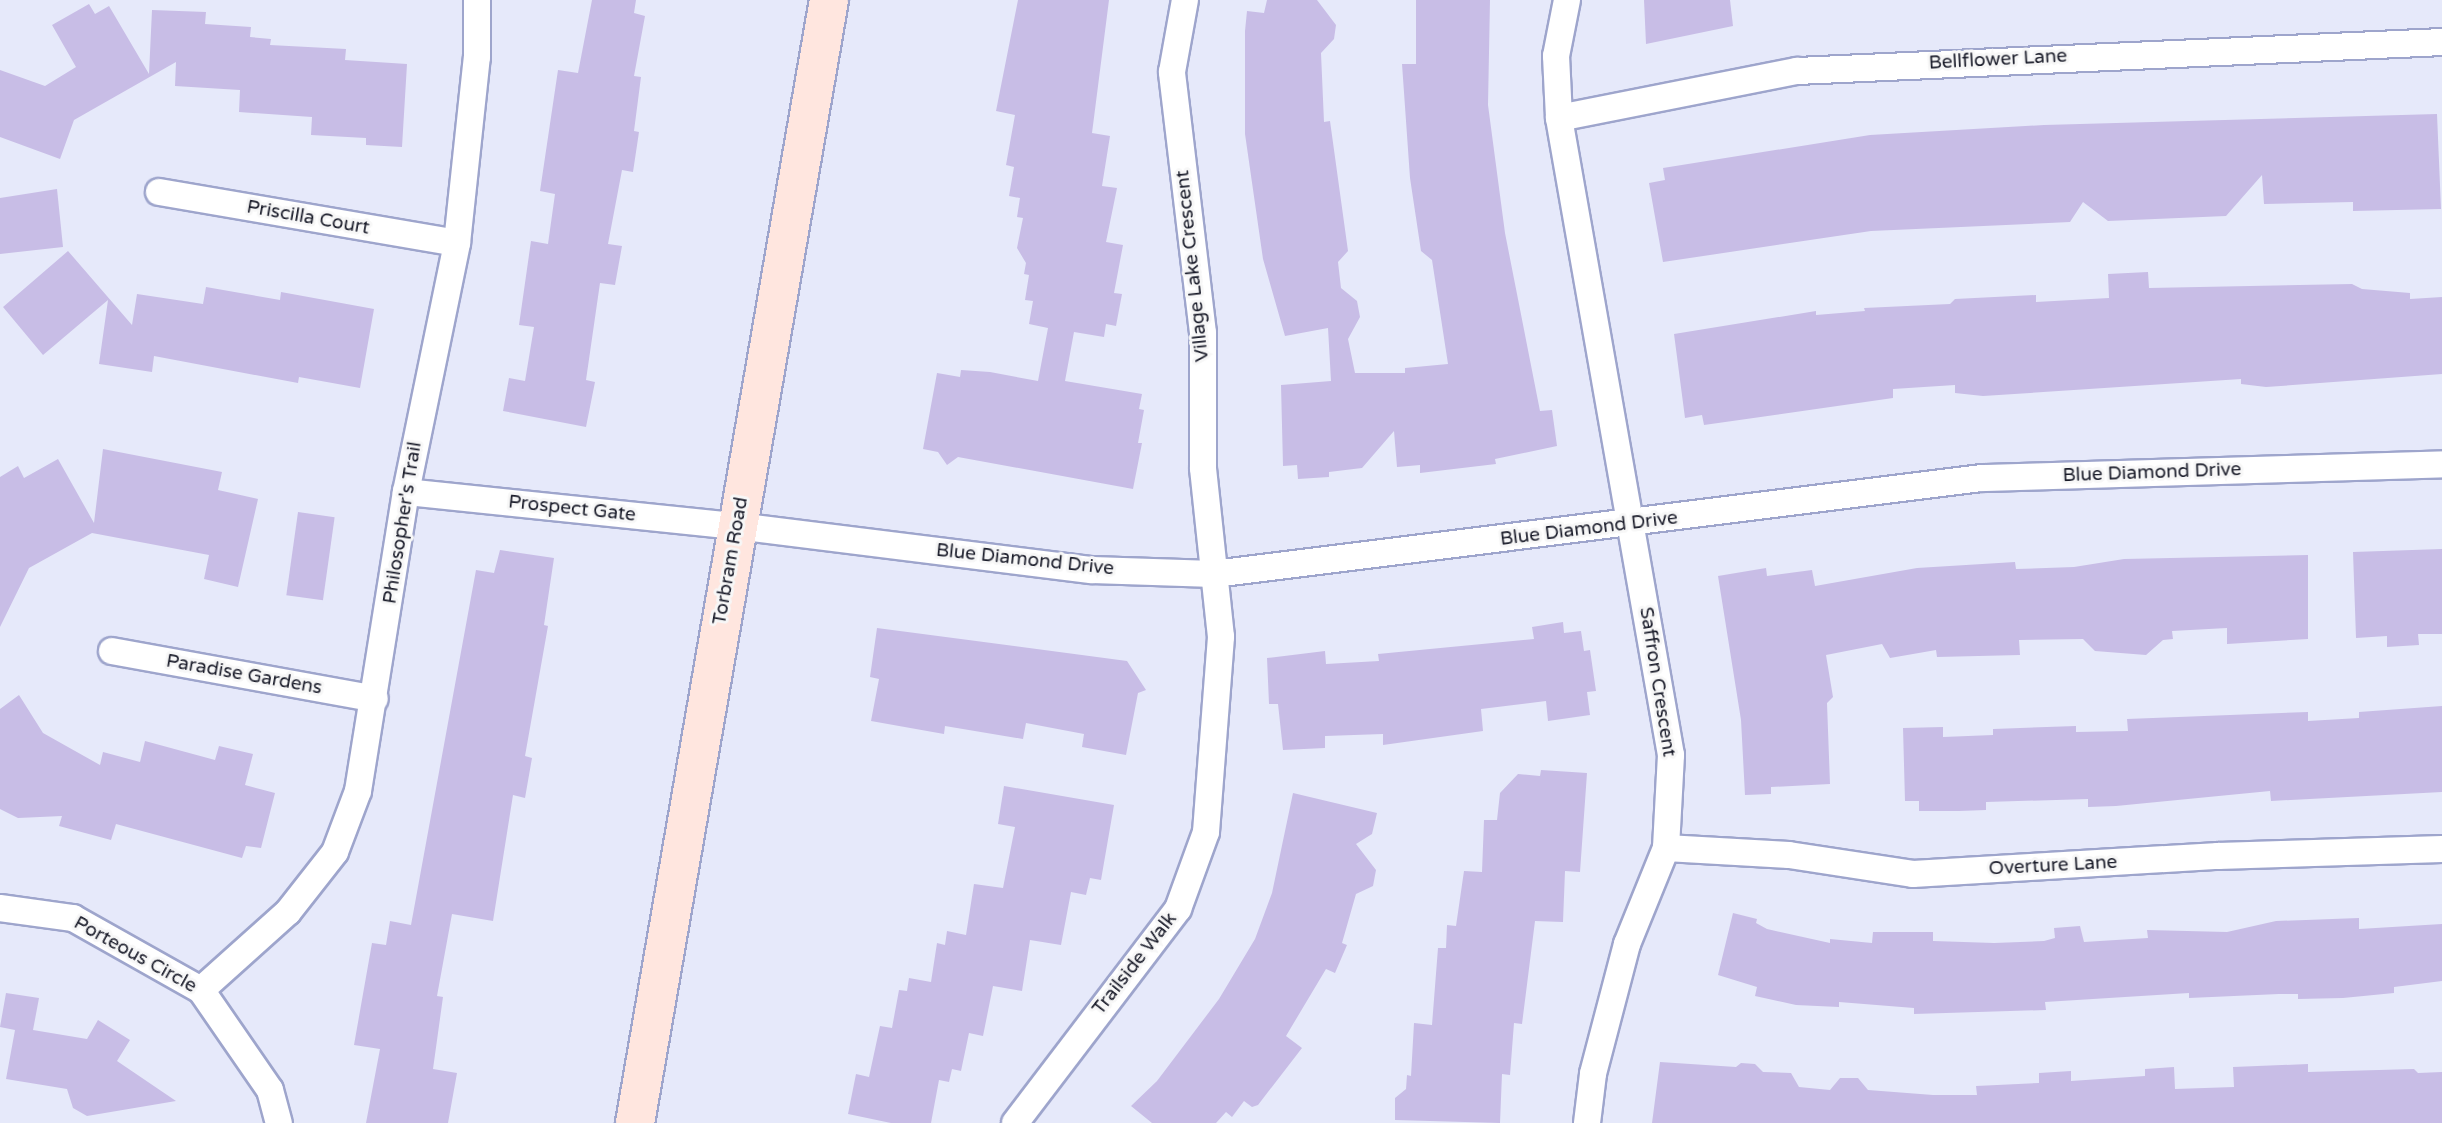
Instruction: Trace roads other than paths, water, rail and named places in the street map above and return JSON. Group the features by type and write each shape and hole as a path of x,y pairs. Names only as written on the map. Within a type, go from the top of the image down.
{"main road":[{"name":"Torbram Road","path":"635,1123 830,0"}],"street":[{"name":"Philosopher's Trail","path":"201,990 288,912 335,852 358,791 375,699 406,492 457,243 477,57 477,0"},
{"name":"Village Lake Crescent","path":"1185,0 1172,72 1203,333 1203,468 1214,574"},
{"path":"1567,0 1556,56 1559,118 1631,524"},
{"name":"Bellflower Lane","path":"1559,118 1797,71 2442,42"},
{"name":"Priscilla Court","path":"159,192 457,243"},
{"name":"Blue Diamond Drive","path":"737,526 1092,570 1214,574 1631,524 1982,478 2442,464"},
{"name":"Prospect Gate","path":"406,492 737,526"},
{"name":"Saffron Crescent","path":"1587,1123 1593,1074 1627,944 1666,848 1671,755 1631,524"},
{"name":"Trailside Walk","path":"1014,1123 1178,909 1206,832 1221,637 1214,574"},
{"name":"Paradise Gardens","path":"112,651 375,699"},
{"name":"Overture Lane","path":"1666,848 1789,855 1913,874 2218,856 2442,849"},
{"name":"Porteous Circle","path":"0,908 73,918 201,990 270,1090 279,1123"}]}
